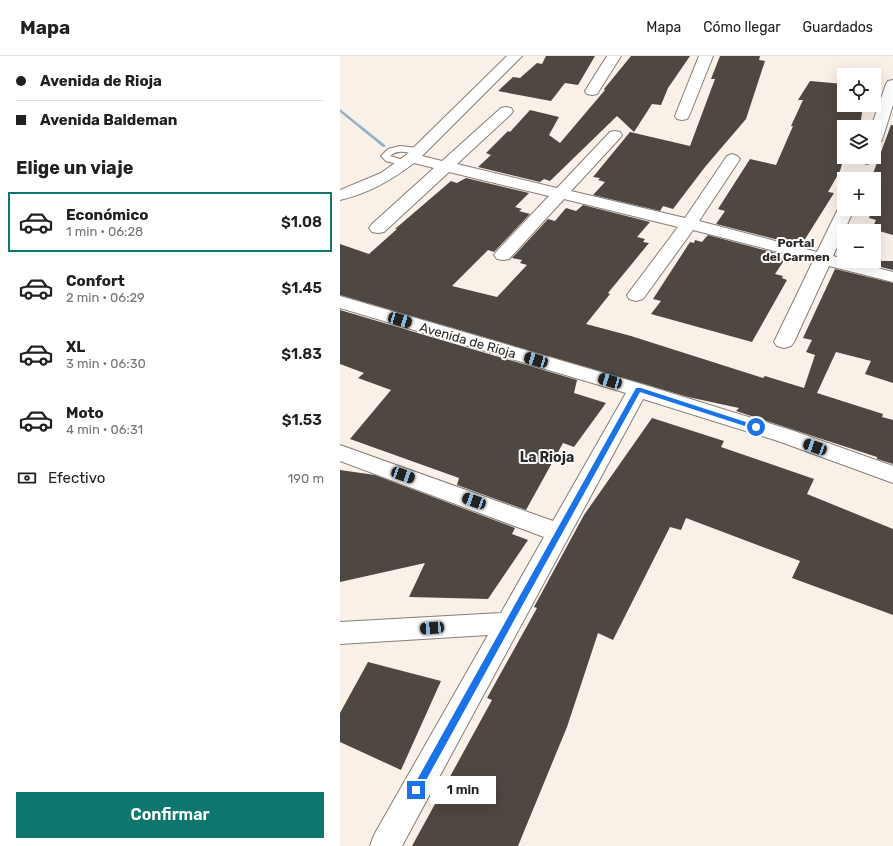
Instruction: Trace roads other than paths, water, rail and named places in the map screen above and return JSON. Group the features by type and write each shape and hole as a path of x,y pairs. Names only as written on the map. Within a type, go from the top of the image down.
{"street":[{"path":"340,195 363,187 387,176 411,157 515,56"},
{"path":"592,91 614,56"},
{"path":"682,116 706,56"},
{"path":"881,128 888,116 893,84"},
{"path":"378,228 506,111"},
{"path":"503,255 559,193 615,135"},
{"path":"411,157 689,224 893,277"},
{"path":"636,295 689,224 732,159"},
{"path":"784,342 843,216"},
{"name":"Avenida de Rioja","path":"340,302 638,390 786,436 893,474"},
{"path":"385,846 638,390"},
{"path":"340,453 560,533"},
{"path":"340,633 509,623"}],"waterway":[{"path":"340,110 384,146"}],"district":[{"name":"Portal del Carmen","path":"796,250"},
{"name":"La Rioja","path":"547,457"}]}
